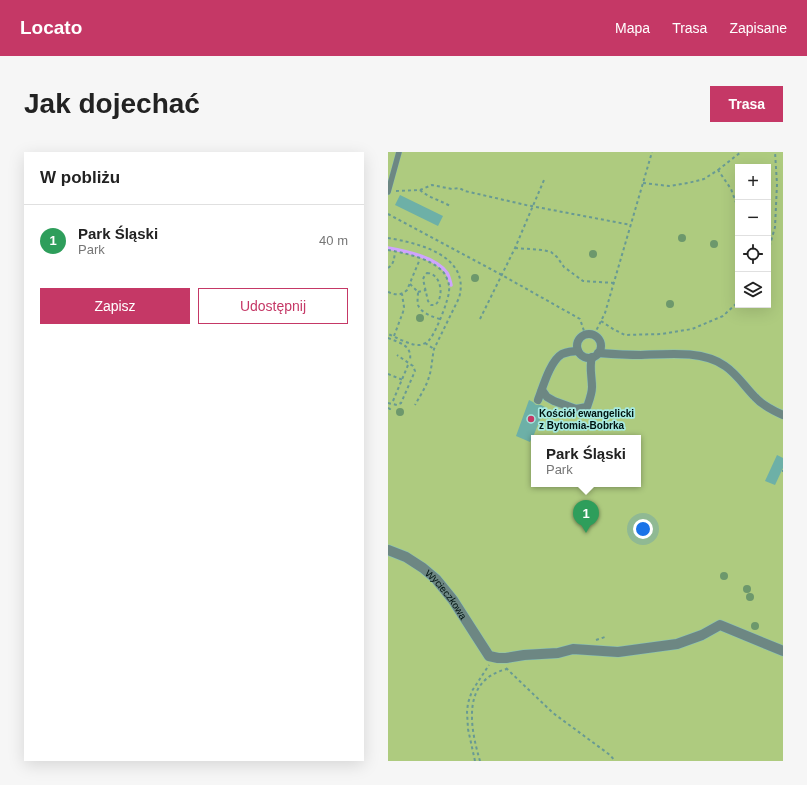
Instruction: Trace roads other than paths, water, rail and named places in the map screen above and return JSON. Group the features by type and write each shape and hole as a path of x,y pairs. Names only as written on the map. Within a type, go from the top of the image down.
{"street":[{"path":"542,390 547,397 554,401 576,409 588,407 592,389 590,369 591,362 595,355 601,347 599,339 591,334 585,334 582,336 577,344 578,351 585,357 595,355 618,354 671,354 690,355 714,360 726,366 756,399 783,415"},
{"path":"538,400 550,369 557,358 564,353 578,351"},
{"name":"Wycieczkowa","path":"388,550 406,557 436,579 494,657 506,658 524,655 558,653 573,649 618,652 677,644 702,635 720,625 783,651"}],"lane":[{"path":"388,191 399,152"}],"waterway":[{"path":"388,248 420,256 436,263 447,273 451,285"}],"place":[{"name":"Kościół ewangelicki z Bytomia-Bobrka","path":"531,419"},
{"name":"Park Śląski","path":"586,533"}]}
